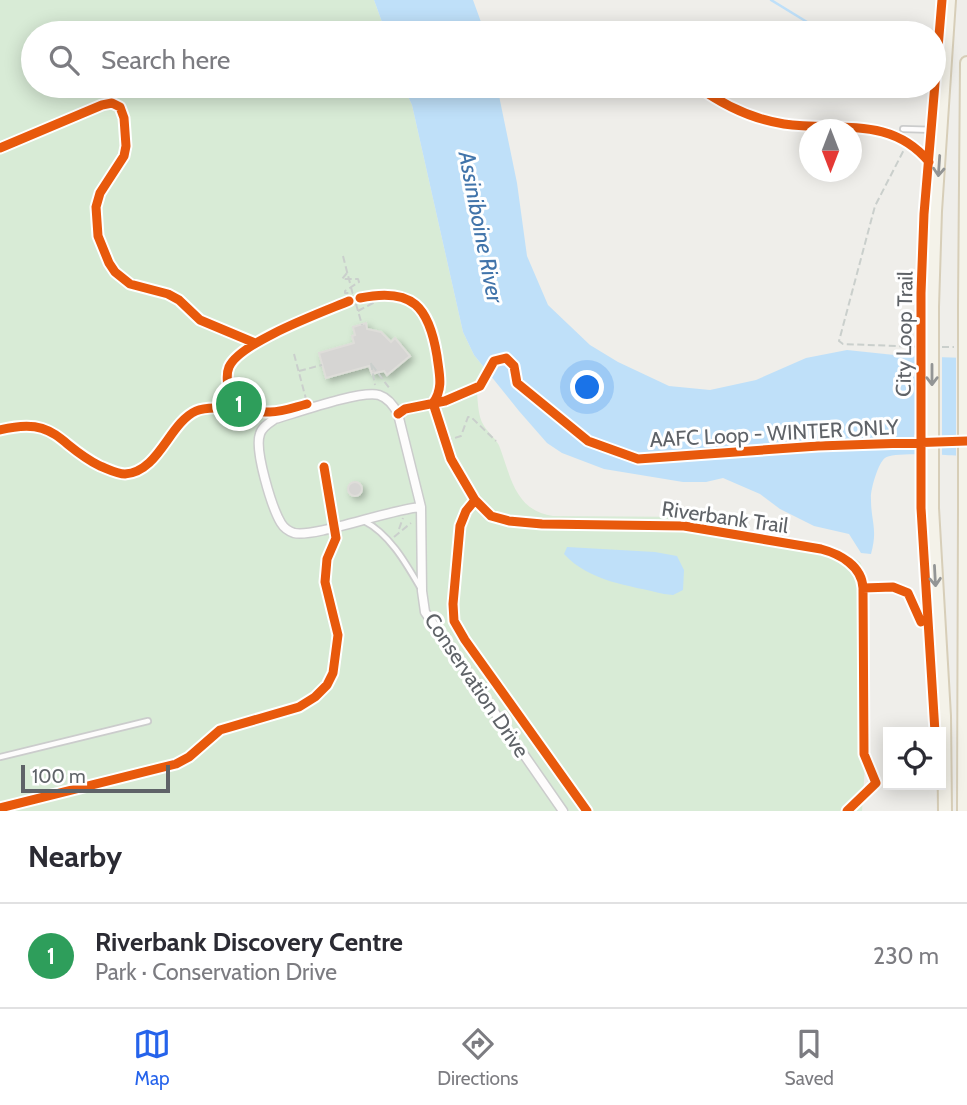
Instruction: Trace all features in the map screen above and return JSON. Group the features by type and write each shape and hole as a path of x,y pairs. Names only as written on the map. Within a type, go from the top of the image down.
{"main road":[{"path":"946,56 949,0"},
{"path":"964,810 967,63"},
{"path":"943,727 932,508 932,307 944,98"},
{"path":"937,790 937,811"},
{"path":"945,790 945,811"}],"street":[{"name":"Conservation Drive","path":"421,511 389,512 304,533 293,532 283,527 276,512 259,449 259,435 268,423 361,395 381,396 391,404 398,414 421,511 422,591 428,618 563,811"}],"lane":[{"path":"901,133 942,130"},
{"path":"360,520 374,528 387,541 404,561 422,591"},
{"path":"0,757 148,721"}],"path":[{"path":"901,133 911,144 875,206 839,341 842,344 924,351"},
{"path":"343,256 362,323"},
{"path":"347,273 341,277 358,279 359,282 345,293 355,298 393,296"},
{"path":"358,311 381,295"},
{"path":"939,347 964,347"},
{"path":"294,354 307,404"},
{"path":"375,386 372,364 390,390"},
{"path":"298,371 322,365"},
{"path":"444,441 461,436 471,417 496,442"},
{"path":"440,427 449,454"},
{"path":"387,541 421,511"}],"green space":[{"path":"0,0 374,0 382,21 21,21 21,98 409,98 463,332 474,355 490,375 476,383 480,417 499,445 512,481 523,500 541,513 553,516 699,517 702,521 838,548 860,562 868,581 867,736 862,811 0,811"}],"water":[{"path":"374,0 473,0 481,21 382,21"},
{"name":"Assiniboine River","path":"409,98 499,98 517,183 527,256 548,305 590,345 618,362 669,386 710,390 756,380 806,358 847,350 904,356 967,358 967,456 911,454 890,456 882,461 871,495 874,532 871,554 861,553 849,534 814,526 780,509 760,494 723,478 706,482 683,482 604,469 562,453 547,443 519,411 474,355 463,332"},
{"path":"567,547 655,552 677,556 684,570 683,590 673,595 664,594 598,577 564,554"}],"pier":[{"path":"917,353 942,354 942,459 917,458 914,435 917,433 914,374 917,371"},
{"path":"956,354 967,355 967,460 956,460"}],"building":[{"path":"366,323 367,329 381,332 391,342 395,338 410,356 387,375 384,371 372,374 369,366 326,378 319,353 354,343 353,327"},
{"path":"352,482 358,482 362,489 358,496 352,496 348,492 348,486"}],"waterway":[{"path":"771,0 805,21"}],"cycle path":[{"name":"City Loop Trail","path":"940,21 942,0"},
{"path":"715,98 738,110 772,122 880,131 914,147 929,162"},
{"name":"City Loop Trail","path":"934,98 924,214 921,293 921,508 935,727"},
{"path":"0,148 102,105 112,103 120,107 124,118 124,156 100,193 96,207 98,236 109,263 115,272 130,284 168,294 179,300 200,320 255,343"},
{"path":"360,298 378,295 406,299 423,313 434,339 440,374 439,392 433,403"},
{"path":"233,410 227,377 229,367 236,357 283,329 349,301"},
{"name":"AAFC Loop - WINTER ONLY","path":"398,414 405,409 445,401 480,386 494,361 506,358 514,366 517,383 588,441 638,459 818,446 967,441"},
{"name":"Riverbank Trail","path":"433,403 451,459 475,500 491,516 509,521 542,524 684,526 821,549 849,562 859,573 863,588 893,587 908,593 921,622"},
{"path":"0,430 19,427 45,429 85,458 125,474 147,465 178,426 196,411 212,408 275,412 307,404"},
{"path":"0,808 176,764 189,757 220,730 299,707 327,685 333,673 338,635 325,582 327,559 336,538 324,467"},
{"path":"475,500 466,511 460,526 454,621 587,811"},
{"path":"847,811 876,783 864,754 863,588"}],"place":[{"name":"Riverbank Discovery Centre","path":"239,404"}]}
